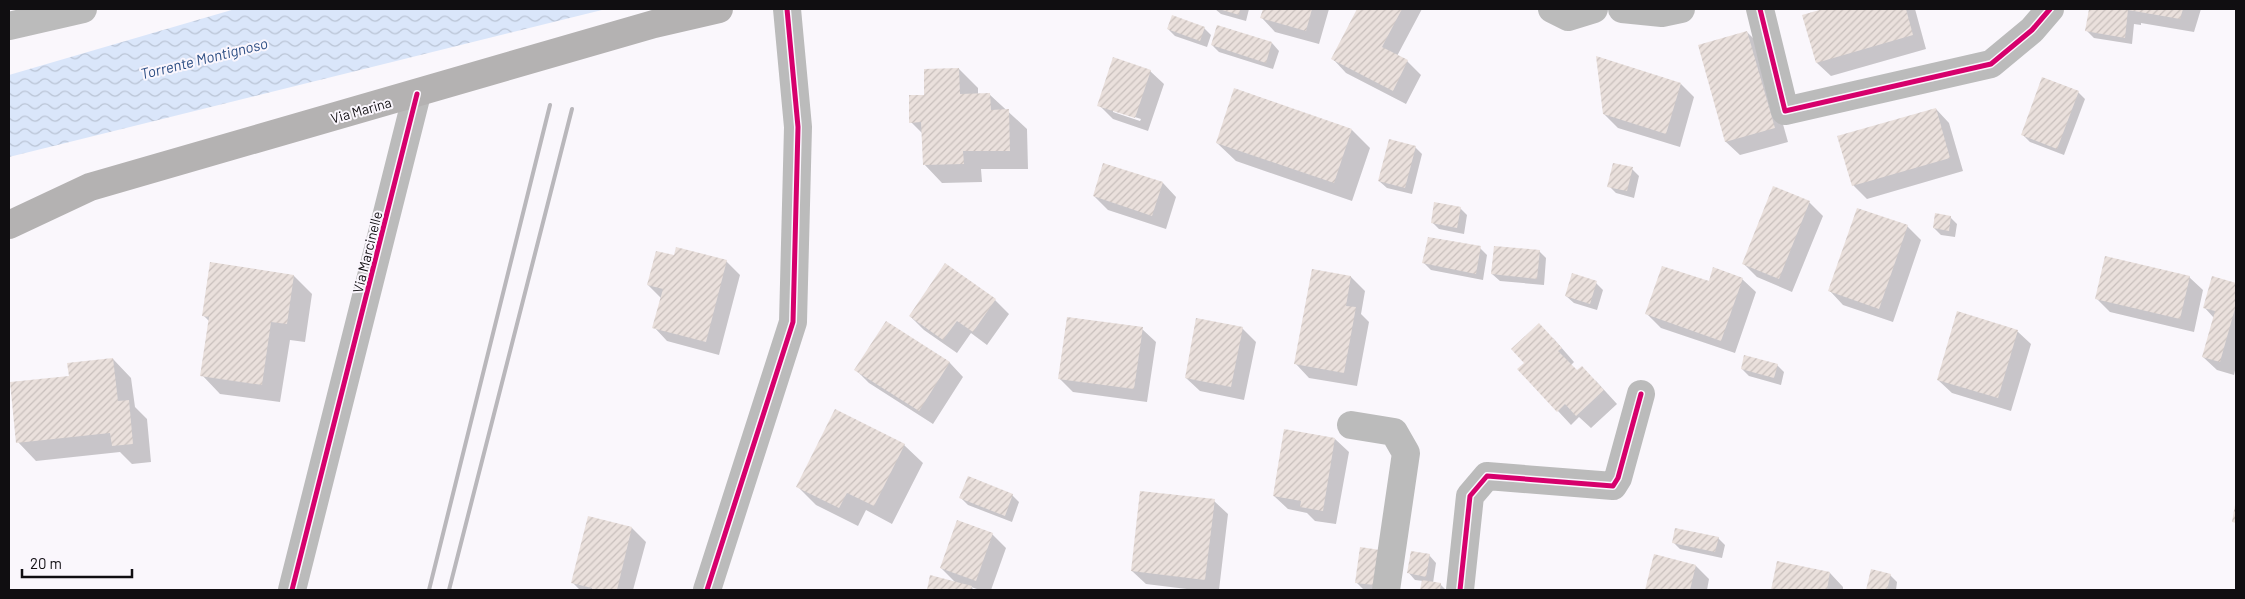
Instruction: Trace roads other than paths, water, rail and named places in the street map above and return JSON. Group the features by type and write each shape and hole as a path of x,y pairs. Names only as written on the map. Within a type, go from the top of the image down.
{"main road":[{"name":"Via Marina","path":"9,225 90,187 654,24 719,9"}],"street":[{"path":"9,26 83,9"},
{"path":"706,590 794,322 798,127 787,9"},
{"path":"1552,9 1568,17 1594,9"},
{"path":"1622,9 1662,13 1681,9"},
{"path":"1760,9 1785,111 1991,64 2032,30 2050,9"},
{"name":"Via Marcinelle","path":"292,590 417,94"},
{"path":"1460,590 1470,496 1487,476 1613,486 1618,478 1641,394"},
{"path":"1351,425 1394,432 1406,453 1386,590"}],"water":[{"name":"Torrente Montignoso","path":"235,9 606,9 9,157 9,75"}],"railway":[{"path":"429,590 550,105"},
{"path":"449,590 572,109"}]}
